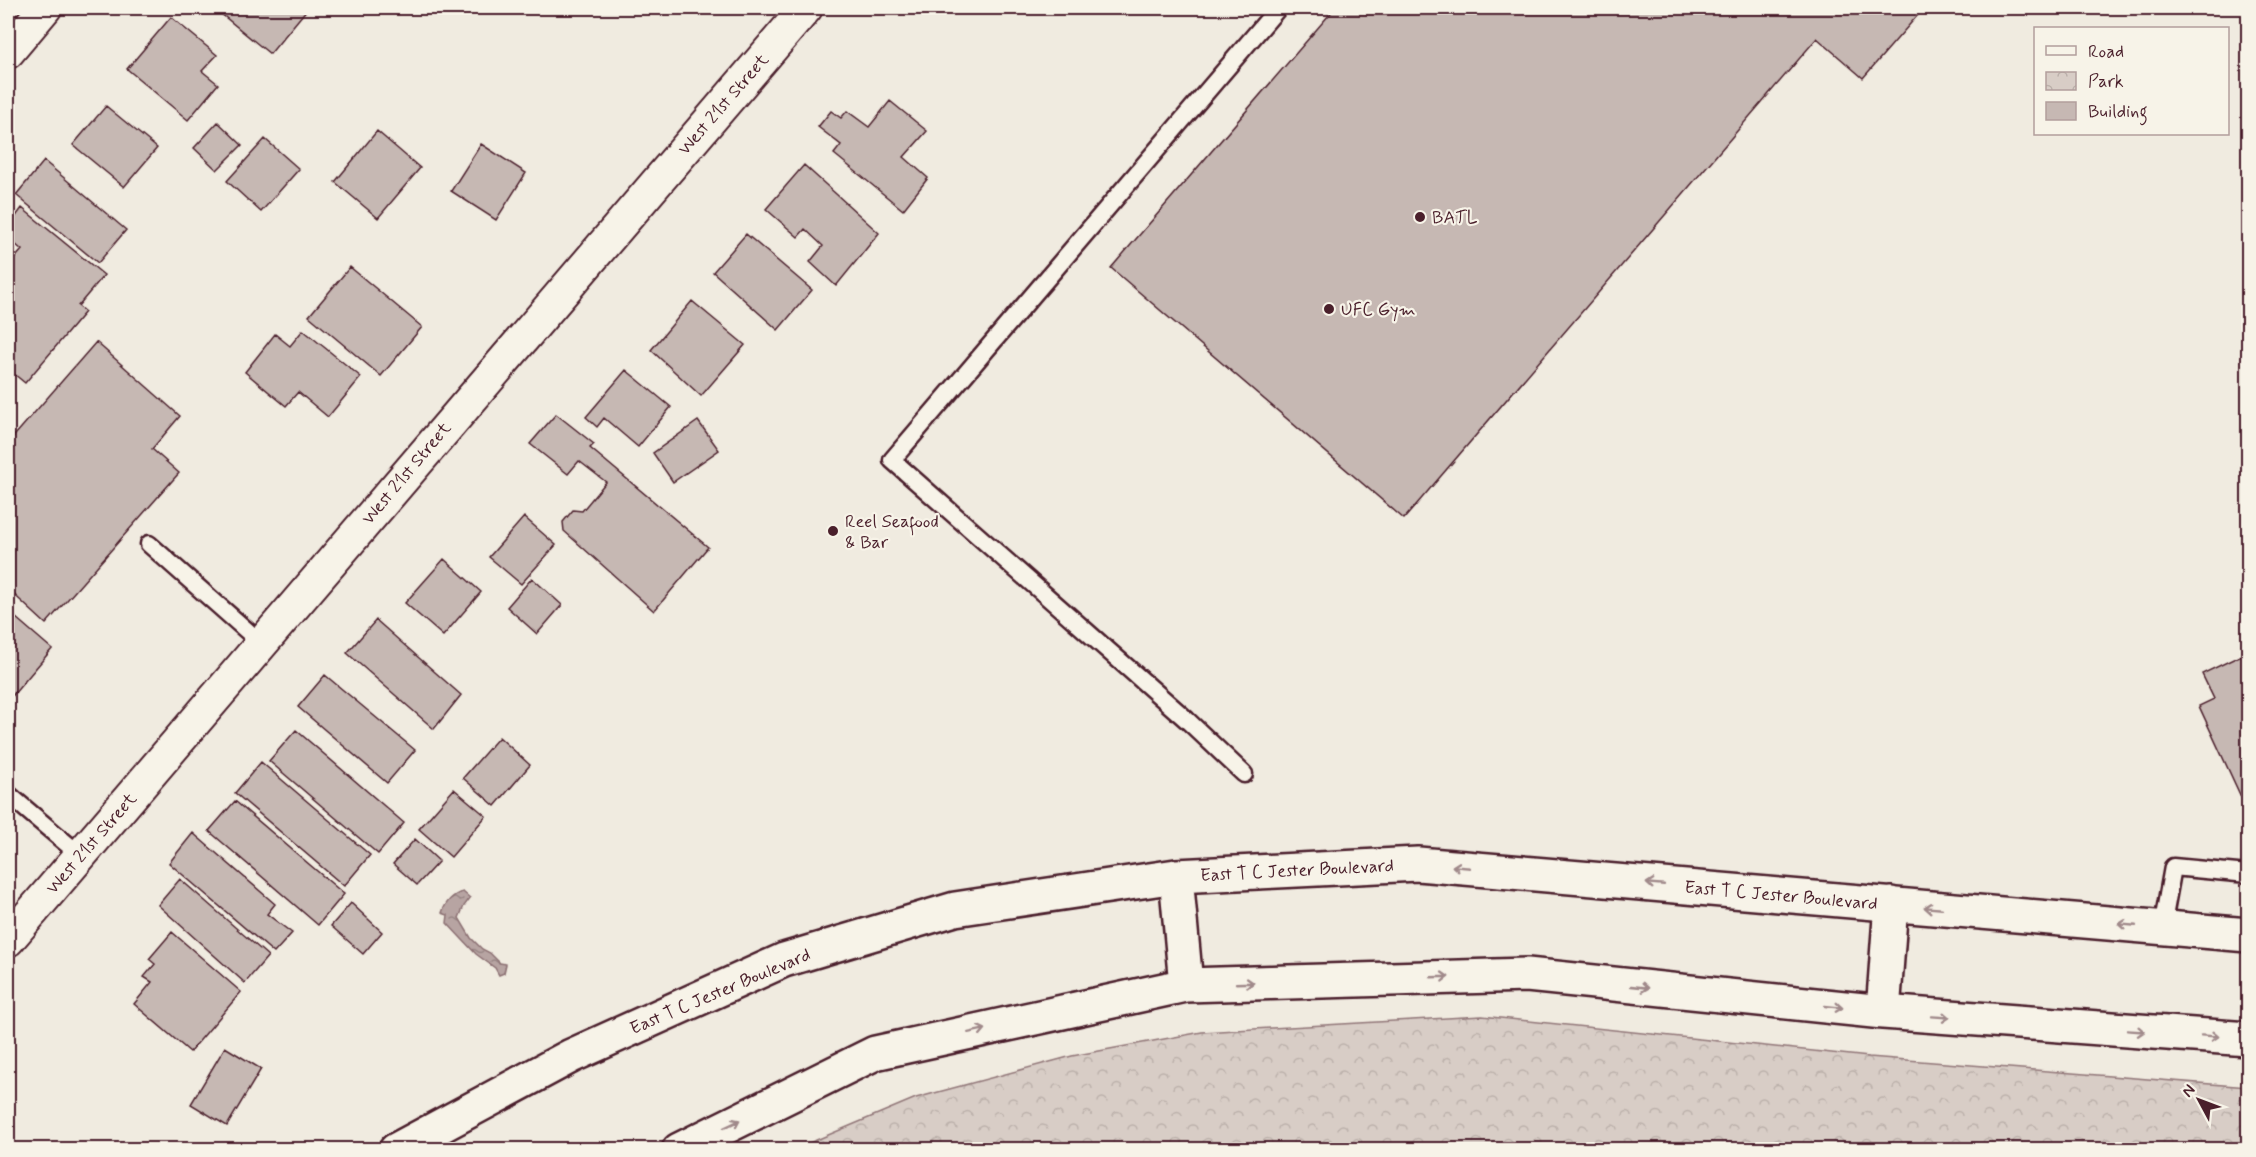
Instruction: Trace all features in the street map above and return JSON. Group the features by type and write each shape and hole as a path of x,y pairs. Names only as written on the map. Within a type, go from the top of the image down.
{"street":[{"path":"8,52 45,8"},
{"name":"West 21st Street","path":"8,940 806,8"},
{"name":"East T C Jester Boulevard","path":"399,1149 571,1056 784,960 955,909 1176,876 1418,864 2248,935"},
{"path":"1176,876 1186,985"},
{"path":"1883,1012 1891,904"},
{"path":"679,1149 875,1053 1186,985 1527,975 1883,1012 2248,1039"}],"lane":[{"path":"1244,774 1187,720 892,460 1278,8"},
{"path":"149,544 262,644"},
{"path":"8,794 80,855"},
{"path":"2162,928 2173,867 2248,874"}],"green space":[{"path":"1482,1016 1869,1057 2248,1087 2248,1149 795,1149 916,1098 1072,1056 1202,1032"}],"water":[{"path":"463,892 470,898 459,918 471,938 482,949 500,963 506,964 504,973 499,975 495,968 476,954 447,923 448,915 442,913 445,906 453,897"}],"building":[{"path":"214,8 308,8 270,54"},
{"path":"1335,8 1924,8 1863,78 1817,38 1404,519 1111,268"},
{"path":"171,17 217,55 202,71 218,84 188,120 127,69"},
{"path":"890,101 927,131 904,157 928,178 903,210 834,154 841,145 818,127 831,111 841,118 847,111 869,127"},
{"path":"106,106 157,148 124,187 73,145"},
{"path":"218,122 242,145 217,170 194,148"},
{"path":"377,131 420,168 378,218 335,182"},
{"path":"265,139 299,169 261,212 227,181"},
{"path":"481,144 526,173 496,220 451,191"},
{"path":"44,161 126,230 98,263 16,195"},
{"path":"804,165 879,233 836,286 810,262 823,246 805,229 798,237 766,209"},
{"path":"22,208 104,275 78,306 85,312 25,383 8,369 8,266 22,250 8,238 8,227"},
{"path":"746,234 812,290 778,330 713,272"},
{"path":"350,267 422,327 381,376 309,316"},
{"path":"692,301 745,345 701,396 651,350"},
{"path":"303,330 361,377 328,417 298,392 286,406 245,372 275,334 290,346"},
{"path":"96,342 180,416 152,449 179,473 46,624 8,589 8,443"},
{"path":"626,370 671,407 638,447 604,418 597,427 586,417"},
{"path":"556,414 594,444 590,448 708,547 654,611 564,531 563,522 573,510 582,511 606,482 579,461 568,474 530,444"},
{"path":"698,421 719,450 673,482 653,453"},
{"path":"524,517 556,545 521,584 489,557"},
{"path":"444,559 481,592 443,636 405,603"},
{"path":"532,578 562,605 537,634 507,607"},
{"path":"8,611 52,649 8,701"},
{"path":"376,620 461,695 434,729 347,653"},
{"path":"2248,652 2248,812 2199,706 2214,699 2202,674"},
{"path":"325,675 415,750 387,783 298,707"},
{"path":"296,730 404,823 378,854 269,761"},
{"path":"499,737 530,765 495,806 463,778"},
{"path":"261,762 370,855 344,886 235,793"},
{"path":"454,789 486,816 451,857 419,829"},
{"path":"235,801 344,894 318,925 209,831"},
{"path":"193,833 275,904 267,914 292,933 274,953 169,863"},
{"path":"415,839 439,861 417,885 393,864"},
{"path":"180,879 268,956 245,983 158,905"},
{"path":"351,903 382,932 363,954 331,926"},
{"path":"172,932 241,992 190,1052 134,1004 152,982 144,977 155,964 149,959"},
{"path":"225,1047 261,1069 227,1126 191,1104"}],"place":[{"name":"BATL","path":"1420,217"},
{"name":"UFC Gym","path":"1329,309"},
{"name":"Reel Seafood & Bar","path":"833,531"}]}
